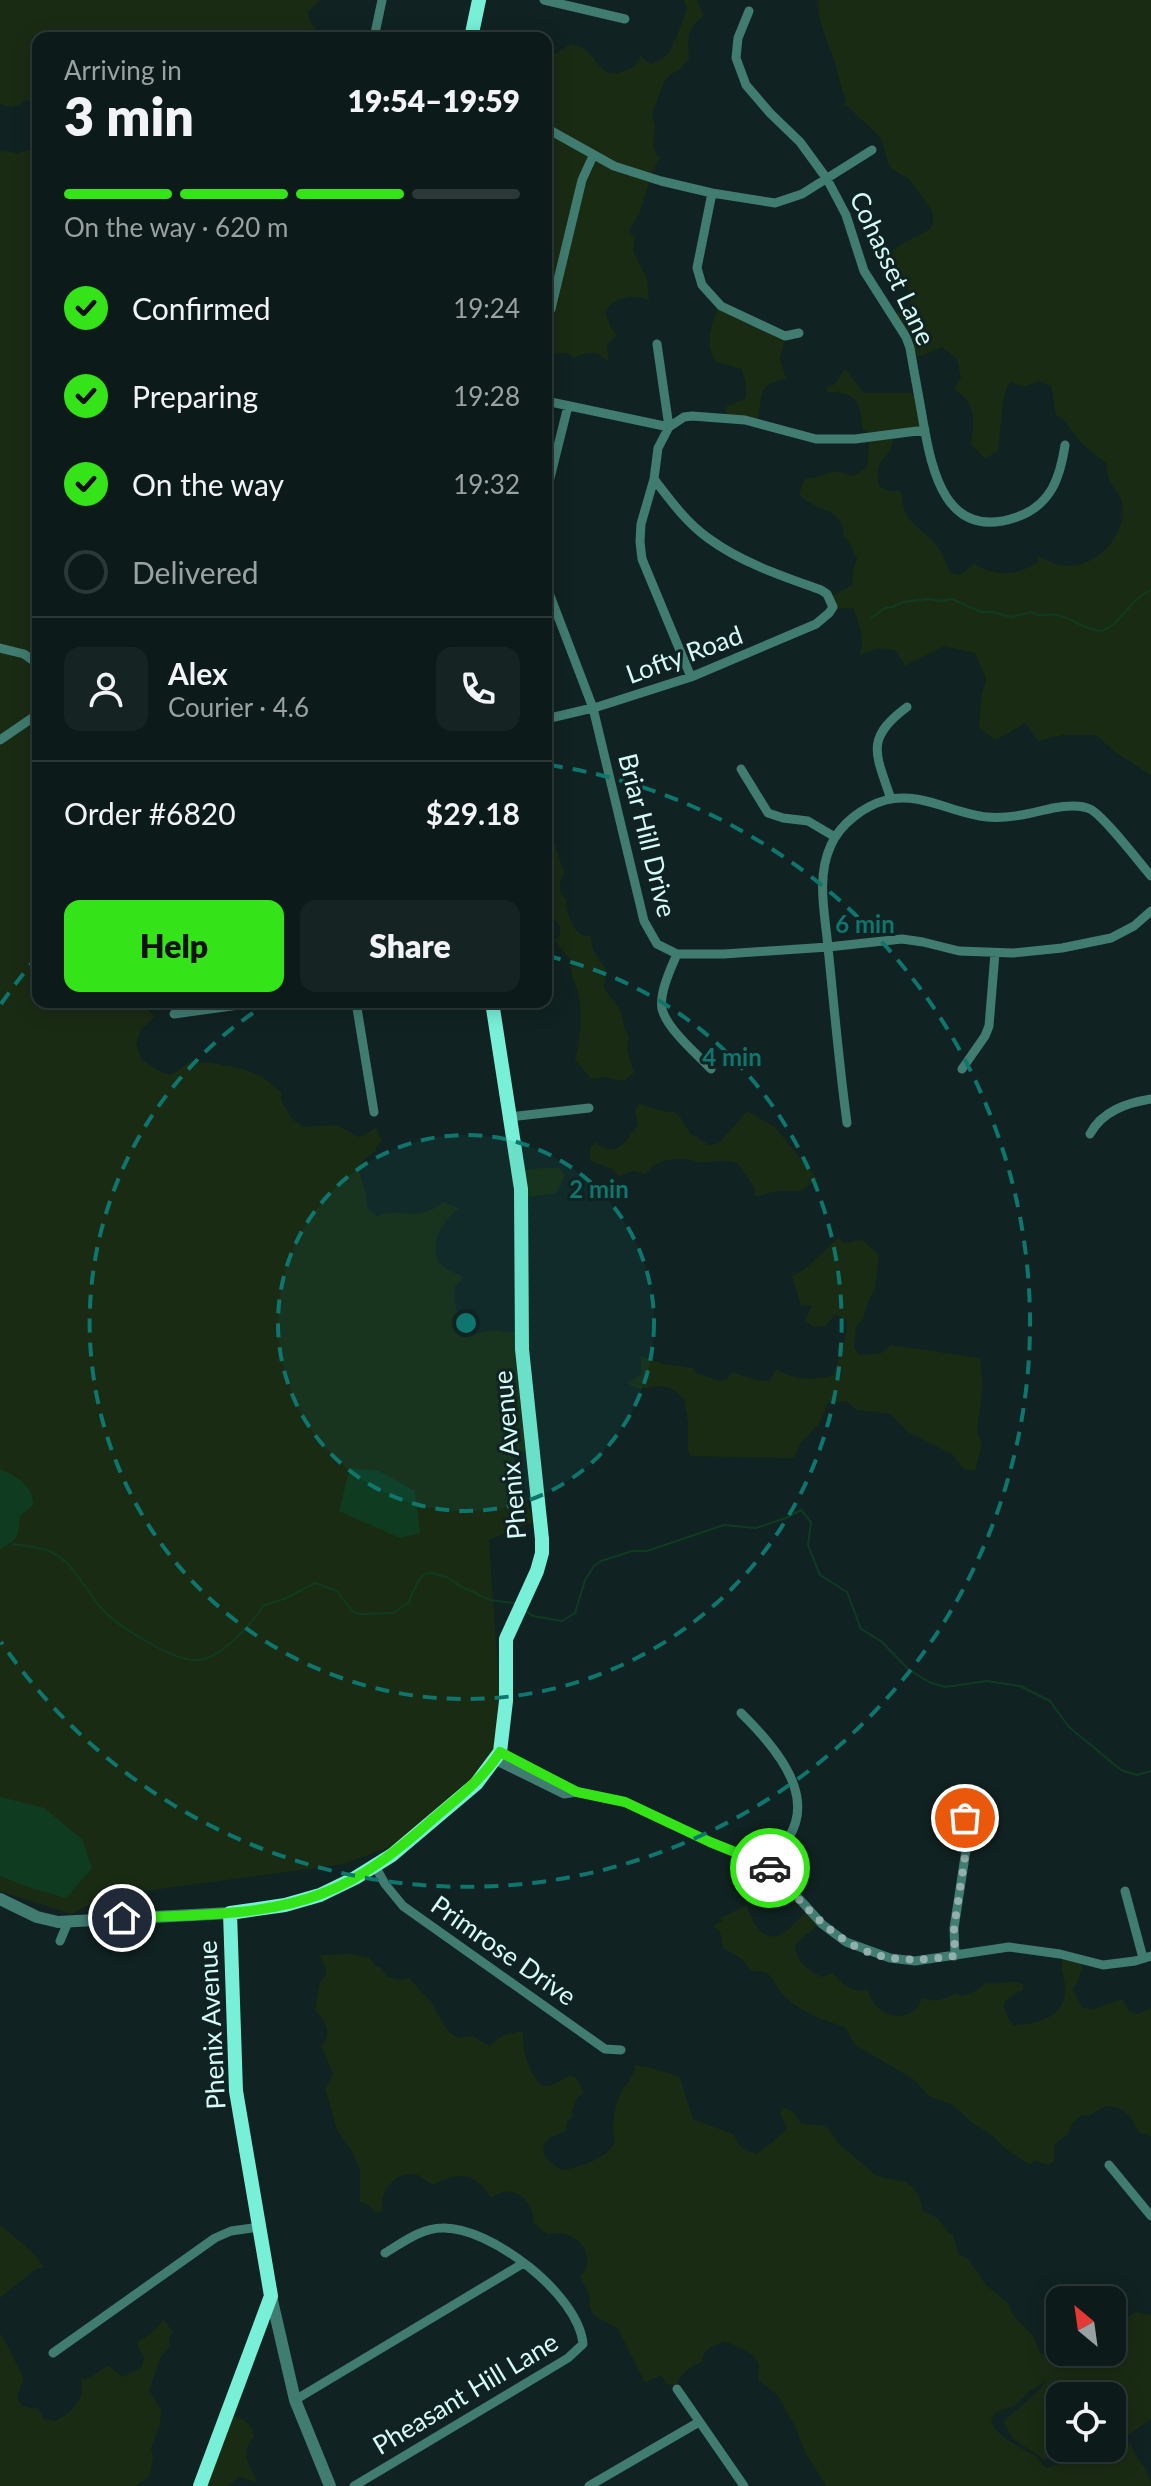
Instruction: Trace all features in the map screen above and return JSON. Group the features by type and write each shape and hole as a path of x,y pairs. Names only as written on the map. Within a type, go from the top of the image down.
{"main road":[{"path":"472,32 479,0"},
{"name":"Phenix Avenue","path":"271,2296 236,2091 230,1913 285,1905 320,1895 392,1855 476,1784 497,1756 506,1701 505,1645 542,1553 522,1349 521,1189 493,1008"},
{"path":"200,2486 271,2296"}],"street":[{"path":"375,32 382,0"},
{"path":"544,0 625,19"},
{"name":"Cohasset Lane","path":"749,11 738,38 736,58 746,85 800,142 827,179 846,215 864,271 906,337 928,453 936,480 946,498 967,516 985,523 1029,513 1046,500 1055,487 1065,445"},
{"path":"552,132 614,166 712,193 775,203 802,194 872,150"},
{"path":"552,305 582,180 593,156"},
{"path":"712,193 697,268 702,285 721,306 785,336 799,333"},
{"path":"657,344 669,427"},
{"path":"552,402 669,427"},
{"path":"552,470 568,406"},
{"path":"691,677 642,559 641,524 654,479 658,448 669,427 684,417 709,415 825,439 855,439 925,430"},
{"name":"Lofty Road","path":"552,718 691,677 754,653 816,624 833,607 827,594 821,590 764,570 709,539 670,501 654,479"},
{"name":"Briar Hill Drive","path":"552,601 593,708 644,921 657,944 677,954 724,954 909,939 959,951 1023,952 1111,938 1134,926 1151,911"},
{"path":"0,648 24,654 32,660"},
{"path":"891,799 877,750 878,739 884,726 907,707"},
{"path":"0,740 32,718"},
{"path":"741,769 768,813 808,821 835,837"},
{"path":"847,1123 833,1012 823,900 824,873 835,837 861,811 891,799 925,801 988,817 1025,815 1069,806 1084,807 1101,818 1151,876"},
{"path":"962,1069 989,1026 995,953"},
{"path":"677,954 664,991 662,1009 677,1033 711,1069"},
{"path":"174,1014 218,1008"},
{"path":"357,1008 374,1112"},
{"path":"1090,1134 1099,1121 1111,1112 1151,1099"},
{"path":"509,1117 589,1108"},
{"path":"741,1713 778,1754 795,1784 797,1804 793,1830 786,1843 762,1863"},
{"path":"497,1756 577,1792 625,1802 762,1863 777,1874 822,1924 850,1945 903,1961 1009,1947 1060,1954 1103,1965 1147,1957 1125,1891"},
{"path":"955,1956 954,1928 968,1837 963,1805"},
{"name":"Primrose Drive","path":"375,1866 403,1906 605,2049 621,2050"},
{"path":"0,1899 46,1920 68,1922 230,1913"},
{"path":"60,1941 68,1922"},
{"path":"1109,2165 1151,2216"},
{"path":"53,2353 215,2238 231,2231 259,2227"},
{"name":"Pheasant Hill Lane","path":"354,2486 568,2358 583,2344 582,2333 573,2316 551,2286 487,2238 452,2228 427,2230 385,2253"},
{"path":"295,2400 522,2264"},
{"path":"271,2296 295,2400 330,2486"},
{"path":"677,2389 744,2486"},
{"path":"589,2486 699,2422"}],"shaded area":[{"path":"0,0 320,1 308,12 310,21 321,32 32,32 32,102 25,100 11,107 0,104"},
{"path":"684,0 697,0 704,16 689,34 689,59 664,82 652,114 655,129 653,145 656,155 661,157 653,170 640,212 629,231 635,237 633,251 647,279 649,300 625,298 605,312 617,335 607,345 609,363 593,353 574,358 567,353 552,354 552,55 571,44 584,49 601,68 611,73 632,67 640,56 651,64 671,49 687,9"},
{"path":"818,0 1151,0 1151,775 1115,752 1096,735 1063,735 1038,741 1026,723 995,740 979,728 986,679 975,653 944,646 905,666 896,651 891,649 877,649 859,656 862,638 853,608 832,609 830,597 852,585 857,559 844,538 839,520 799,494 805,478 835,472 853,476 867,467 870,433 862,429 859,406 851,397 828,392 825,388 835,384 845,369 864,393 911,393 921,403 923,430 894,437 878,469 879,486 889,491 901,491 909,519 933,541 951,573 960,575 974,564 999,573 1014,572 1037,563 1039,556 1062,566 1091,560 1101,554 1115,537 1120,526 1122,504 1108,477 1106,463 1082,444 1062,418 1056,416 1051,386 1040,381 1024,387 1010,382 1003,404 998,451 985,459 971,444 973,420 970,406 954,389 961,379 957,359 942,347 917,357 895,314 909,306 910,299 905,278 889,254 930,229 932,211 909,179 893,170 888,163 881,138 847,106 842,106 846,101 822,26"},
{"path":"32,149 32,1008 148,1008 155,1017 141,1030 136,1044 142,1060 165,1074 173,1074 192,1060 240,1069 257,1074 281,1092 281,1100 292,1119 304,1127 337,1125 359,1137 376,1128 382,1141 359,1168 368,1207 378,1216 419,1213 443,1202 459,1208 440,1231 435,1253 443,1266 464,1278 455,1286 455,1300 460,1319 469,1330 474,1334 495,1330 521,1332 533,1451 512,1453 534,1522 489,1540 503,1744 470,1781 392,1846 344,1864 108,1896 71,1914 0,1891 0,151 17,153"},
{"path":"718,308 787,332 780,359 786,379 765,388 758,420 725,416 726,407 746,398 746,385 742,369 716,362 712,355 710,335"},
{"path":"552,837 564,873 560,887 567,900 565,907 577,931 591,936 593,950 606,970 604,988 621,1011 629,1037 627,1050 634,1073 624,1081 603,1077 591,1079 575,1060 580,1001 571,961 555,941 560,927 552,916"},
{"path":"639,1104 674,1112 690,1133 709,1145 719,1143 747,1111 775,1127 818,1180 800,1191 777,1191 755,1197 755,1189 737,1163 675,1159 658,1163 646,1174 633,1171 619,1176 611,1168 590,1161 590,1148 595,1142 615,1149 628,1138 638,1125 635,1110"},
{"path":"559,1168 565,1175 557,1193 522,1198 518,1171"},
{"path":"839,1237 843,1243 863,1240 879,1255 875,1289 863,1319 856,1327 854,1348 860,1355 881,1353 891,1345 980,1358 983,1386 977,1430 982,1444 975,1471 963,1469 952,1454 908,1432 890,1414 857,1410 846,1401 828,1403 819,1424 799,1445 795,1458 690,1456 684,1399 667,1387 638,1388 627,1383 641,1374 641,1356 664,1364 693,1368 695,1372 718,1381 727,1379 732,1372 760,1381 770,1380 776,1369 803,1378 833,1375 838,1361 837,1347 845,1340 847,1320 835,1315 825,1326 813,1327 805,1320 812,1305 801,1306 792,1276 806,1268"},
{"path":"350,1468 379,1471 415,1491 420,1533 400,1538 339,1511"},
{"path":"0,1469 18,1478 27,1487 33,1505 20,1516 14,1539 0,1549"},
{"path":"0,1797 44,1808 82,1839 92,1868 66,1898 0,1876"},
{"path":"747,1905 755,1924 769,1936 783,1933 808,1910 820,1923 795,1945 800,1960 821,1977 833,1973 848,1987 868,1990 871,2000 878,2007 894,2015 911,2012 922,1997 939,2000 956,1993 961,1996 970,1994 987,1983 1014,1982 1023,1984 1023,1990 1004,2003 1013,2025 1040,2021 1056,2012 1065,1997 1063,1955 1084,1961 1073,1989 1082,2007 1092,2010 1122,1999 1129,2011 1136,2014 1151,2008 1151,2137 1139,2133 1122,2110 1105,2106 1089,2116 1082,2115 1072,2124 1068,2134 1054,2145 1054,2162 1047,2165 1035,2160 1030,2165 953,2105 929,2096 913,2079 855,2045 846,2028 798,2007 784,1996 769,1975 751,1971 742,1959 723,1948 720,1932 713,1926 722,1921 720,1918"},
{"path":"351,1954 370,1958 387,1977 409,1978 430,2001 449,2032 459,2038 473,2036 489,2046 503,2035 524,2031 528,2063 536,2079 547,2086 571,2075 577,2079 584,2093 577,2098 566,2131 550,2139 543,2149 550,2162 563,2170 592,2161 611,2148 615,2142 613,2122 617,2102 633,2075 635,2065 656,2069 680,2077 693,2119 733,2134 741,2147 756,2154 787,2129 780,2114 782,2107 793,2112 802,2124 828,2128 839,2144 877,2176 912,2186 923,2211 938,2218 953,2235 958,2253 970,2261 985,2284 1008,2303 1013,2315 1034,2337 1040,2353 1046,2356 1046,2366 1126,2366 1126,2318 1135,2312 1151,2315 1151,2419 1126,2437 1126,2382 1046,2382 1045,2460 1013,2439 1003,2422 1047,2380 1014,2406 995,2413 991,2422 1004,2437 1036,2456 1046,2468 1062,2462 1126,2462 1126,2445 1131,2444 1151,2486 826,2486 777,2395 758,2380 757,2361 745,2350 725,2341 707,2350 703,2361 686,2370 676,2386 667,2384 661,2375 645,2383 618,2329 593,2315 590,2296 580,2276 586,2268 586,2252 575,2239 557,2233 548,2235 533,2223 532,2211 521,2196 503,2192 491,2198 478,2183 465,2176 433,2185 409,2174 390,2184 383,2197 383,2211 375,2213 370,2206 360,2202 360,2169 337,2130 325,2088 333,2074 321,2046 327,2037 325,2024 315,2010 320,1982 326,1975 319,1955"},
{"path":"0,2225 29,2249 44,2267 36,2269 0,2298"},
{"path":"163,2319 173,2332 149,2391 161,2410 160,2424 151,2448 150,2476 135,2486 0,2486 0,2333 24,2379 17,2397 22,2406 37,2407 44,2419 56,2421 80,2399 81,2379 90,2378 108,2365 122,2377 141,2368 144,2358 136,2342 151,2333"},
{"path":"227,2414 251,2427 254,2437 247,2448 247,2459 258,2482 239,2477 228,2486 200,2486"}],"waterway":[{"path":"871,618 885,608 903,602 952,599 981,612 1011,617 1032,612 1057,615 1102,631 1151,590"},
{"path":"526,1611 533,1616 562,1621 575,1613 585,1580 601,1561 632,1551 647,1551 724,1525 756,1528 801,1510 811,1522 808,1545 820,1575 847,1592 861,1629 881,1641 909,1670 945,1687 987,1681 1020,1686 1050,1701 1069,1727 1121,1770 1137,1775 1151,1771"},
{"path":"12,1544 40,1548 58,1556 110,1616 162,1650 189,1659 199,1660 217,1653 244,1630 263,1606 315,1583 337,1591 352,1611 359,1614 393,1613 408,1603 424,1574 432,1573 447,1577 490,1600 514,1603"}],"way so far":[{"path":"770,1868 822,1924 850,1945 903,1961 955,1956 954,1928 968,1837 965,1818"}],"route":[{"path":"122,1918 230,1913 285,1905 320,1895 392,1855 476,1784 500,1752 577,1792 625,1802 770,1868"}]}
